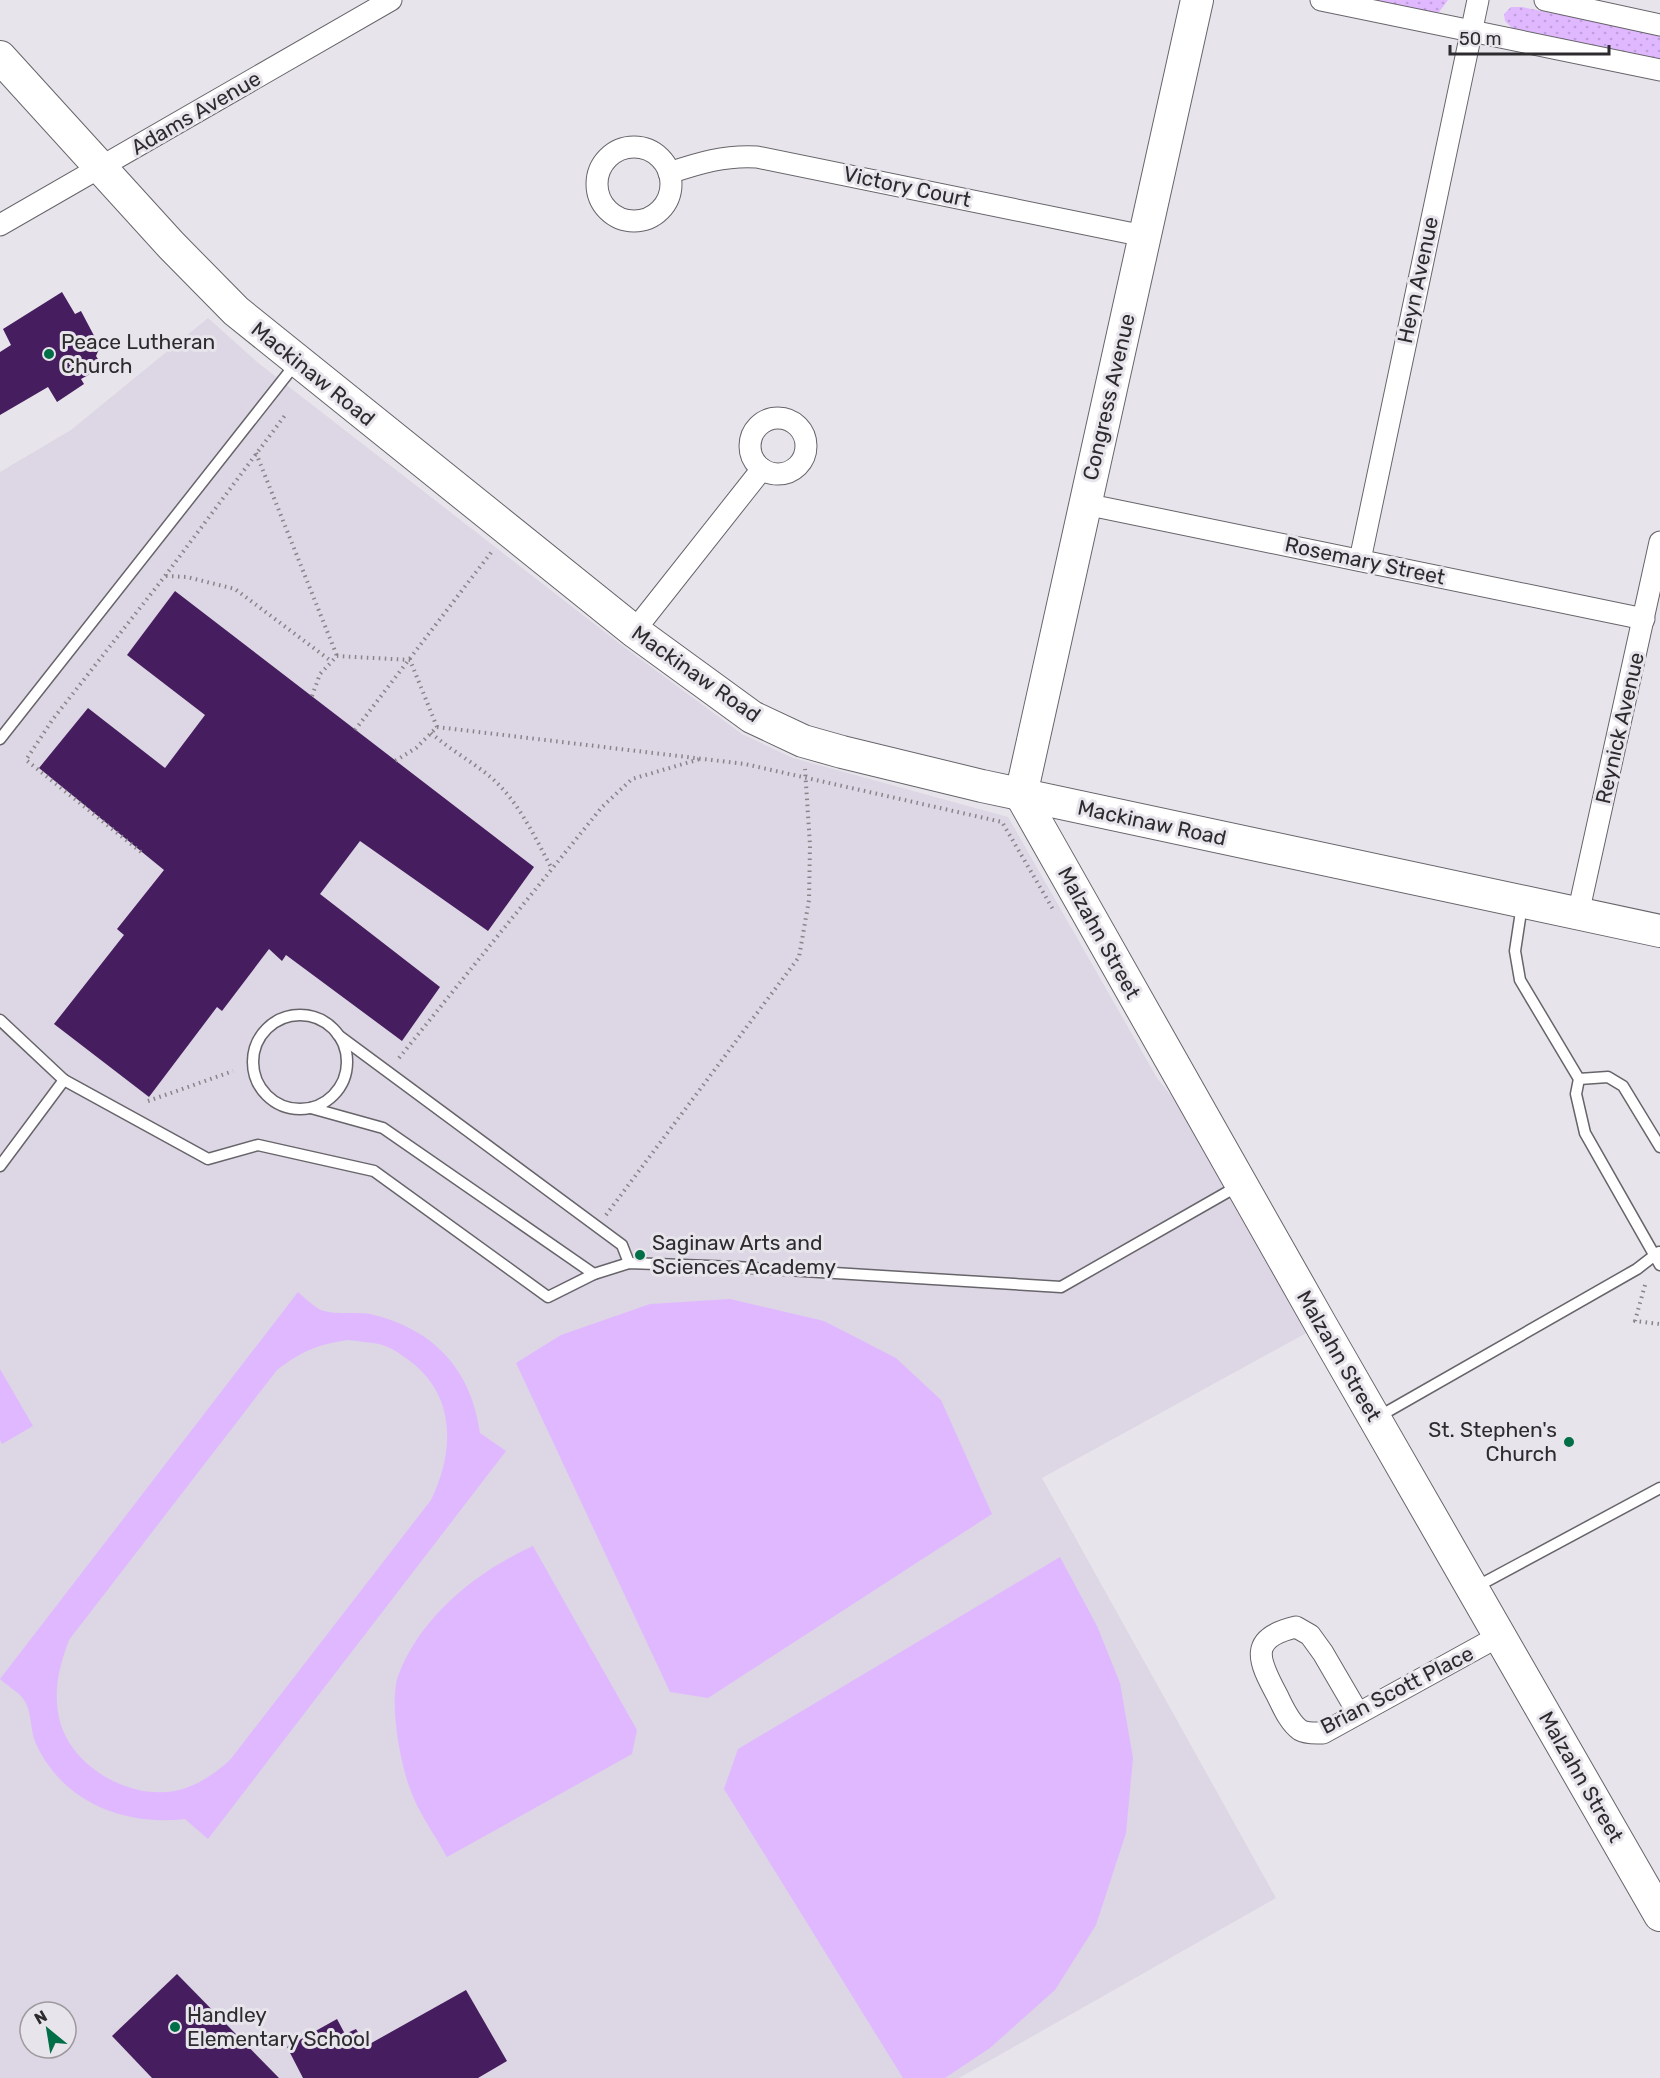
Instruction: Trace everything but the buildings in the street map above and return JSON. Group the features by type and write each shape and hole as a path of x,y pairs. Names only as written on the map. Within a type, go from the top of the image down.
{"street":[{"name":"Adams Avenue","path":"0,225 391,0"},
{"name":"Congress Avenue","path":"1021,795 1197,0"},
{"path":"1321,0 1660,70"},
{"name":"Heyn Avenue","path":"1360,560 1478,0"},
{"path":"1545,0 1660,25"},
{"name":"Mackinaw Road","path":"0,57 236,311 634,631 752,717 803,741 1021,795 1660,931"},
{"name":"Victory Court","path":"669,172 710,159 734,155 757,157 1144,236"},
{"path":"634,631 762,469"},
{"name":"Rosemary Street","path":"1085,504 1644,619"},
{"name":"Reynick Avenue","path":"1578,914 1660,542"},
{"name":"Malzahn Street","path":"1021,795 1241,1185 1660,1914"},
{"name":"Brian Scott Place","path":"1358,1713 1310,1635 1296,1627 1277,1631 1267,1637 1261,1647 1260,1660 1292,1723 1302,1731 1323,1733 1501,1635"}],"lane":[{"path":"0,739 297,362"},
{"path":"1375,1419 1658,1257 1585,1133 1576,1094 1579,1079 1520,980 1515,951 1523,902"},
{"path":"338,1035 345,1048 347,1063 345,1078 338,1091 326,1102 311,1108 295,1109 279,1105 266,1096 257,1082 253,1067 254,1051 261,1036 271,1025 285,1017 300,1015 315,1017 328,1024 338,1035 622,1245 629,1263"},
{"path":"0,1020 64,1080 208,1159 258,1145 374,1171 549,1297 594,1274 629,1263 736,1267 1061,1287 1241,1185"},
{"path":"1579,1079 1608,1077 1623,1086 1660,1147"},
{"path":"0,1166 64,1080"},
{"path":"311,1108 383,1128 594,1274"},
{"path":"1473,1588 1660,1488"}],"path":[{"path":"141,852 26,760 53,719 165,576 286,414"},
{"path":"256,453 337,656"},
{"path":"356,730 508,530"},
{"path":"165,576 187,577 235,589 331,661"},
{"path":"312,696 314,685 337,656 345,654 410,660"},
{"path":"410,660 437,727"},
{"path":"395,761 416,748 437,727"},
{"path":"437,727 745,764 1002,822 1055,913"},
{"path":"431,733 488,775 503,790 532,830 552,870"},
{"path":"604,1218 799,957 809,900 810,845 803,741"},
{"path":"399,1058 602,807 632,779 702,758"},
{"path":"148,1101 233,1071"},
{"path":"1646,1285 1635,1321 1660,1324"}],"shaded area":[{"path":"1367,0 1448,0 1439,12 1426,12"},
{"path":"1511,7 1522,7 1660,35 1660,60 1512,28 1505,21 1504,14"},
{"name":"Saginaw Arts and Sciences Academy","path":"208,318 257,362 624,647 742,734 793,758 1008,817 1157,1078 1241,1185 1321,1325 1042,1478 1276,1898 959,2078 0,2078 0,472 71,430"},
{"path":"298,1292 314,1306 324,1311 370,1314 393,1321 431,1341 458,1371 468,1390 480,1433 506,1451 208,1839 185,1819 162,1820 118,1814 97,1806 79,1795 62,1781 48,1764 34,1739 27,1705 19,1694 0,1679","holes":["347,1340 389,1347 415,1365 429,1379 438,1395 447,1429 447,1447 444,1465 431,1500 224,1765 198,1783 175,1791 137,1790 101,1774 85,1762 72,1747 63,1730 58,1712 59,1675 69,1640 277,1370 310,1350"]},
{"path":"730,1299 824,1321 896,1358 941,1400 992,1514 708,1698 670,1692 516,1363 561,1335 650,1304"},
{"path":"0,1369 33,1426 2,1444 0,1440"},
{"path":"533,1546 637,1730 632,1754 447,1857 417,1806 406,1778 395,1716 398,1676 421,1634 453,1598 491,1569"},
{"path":"1060,1557 1097,1626 1120,1683 1133,1758 1126,1833 1096,1925 1055,1990 990,2048 945,2078 903,2078 724,1789 738,1749"}],"place":[{"name":"Peace Lutheran Church","path":"49,354"},
{"name":"Saginaw Arts and Sciences Academy","path":"640,1255"},
{"name":"St. Stephen's Church","path":"1569,1442"},
{"name":"Handley Elementary School","path":"175,2027"}]}
